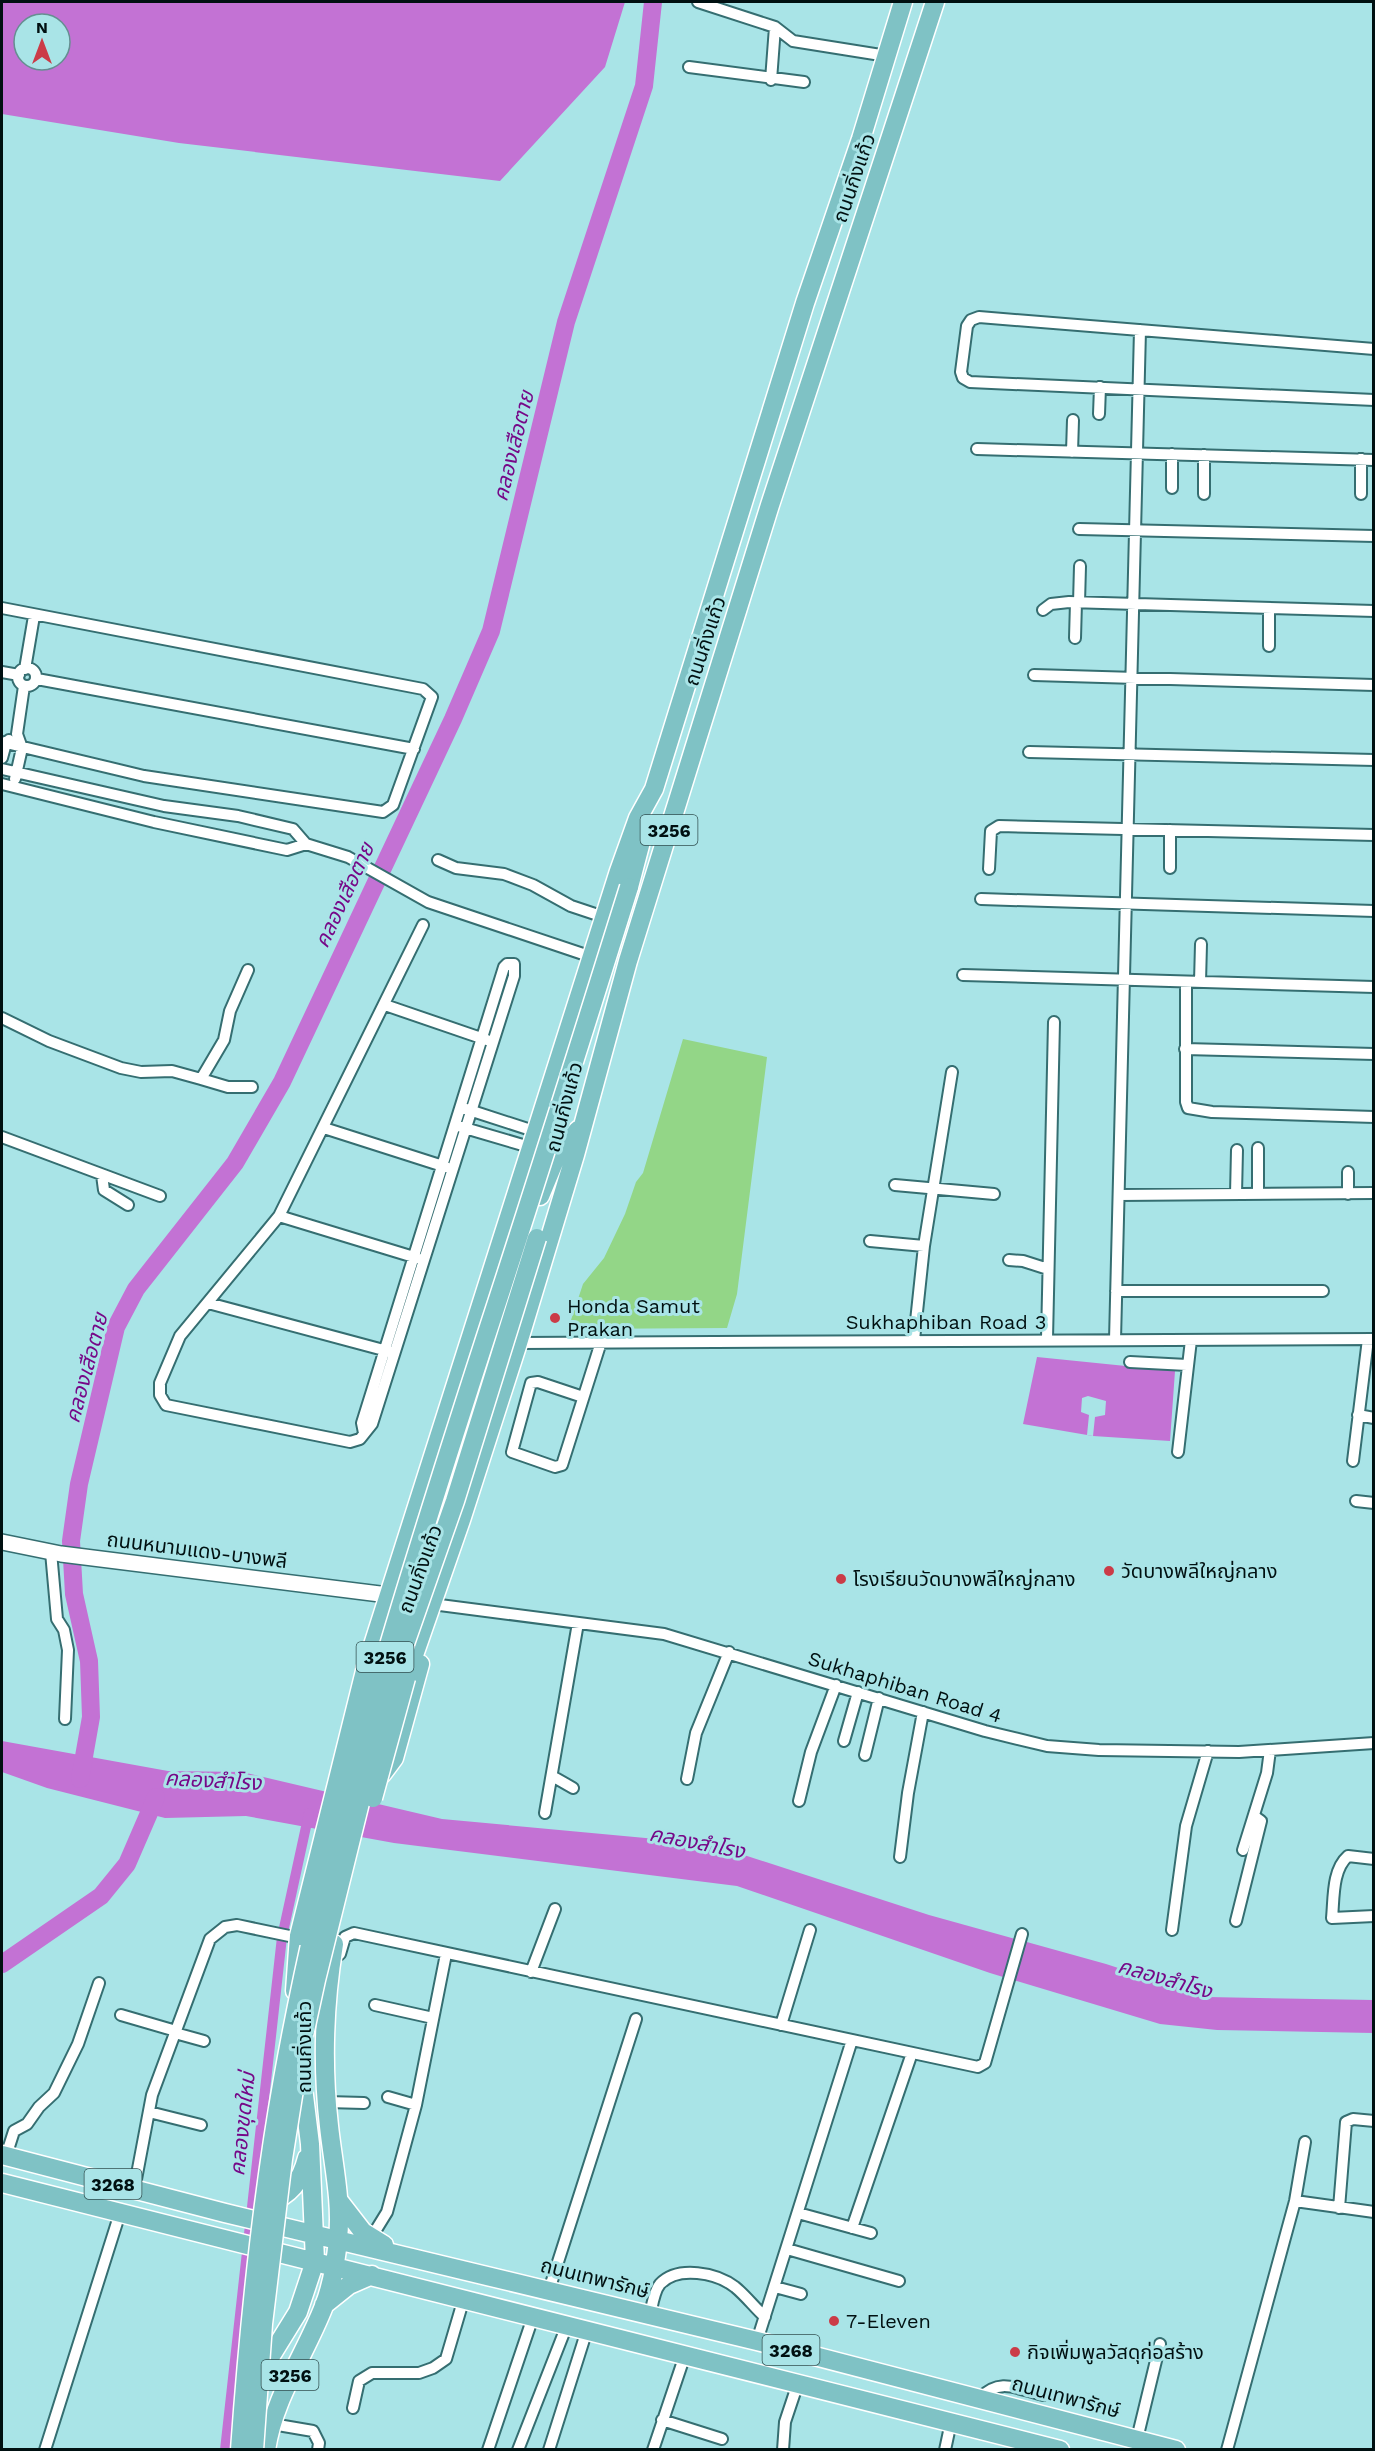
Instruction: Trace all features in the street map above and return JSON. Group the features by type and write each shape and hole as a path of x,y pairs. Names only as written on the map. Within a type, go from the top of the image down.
{"main road":[{"name":"ถนนกิ่งแก้ว","path":"308,2232 310,2144 297,2034 295,1937 366,1667 604,917 634,826 650,799 805,303 879,82 903,2"},
{"name":"ถนนกิ่งแก้ว","path":"338,2239 339,2201 327,2102 325,2032 327,1988 334,1944 411,1660 432,1604 518,1343 628,961 770,505 935,2"},
{"path":"879,82 906,90"},
{"name":"3256","path":"240,2450 254,2273 270,2153 307,1958 350,1784 406,1583 629,887 650,799"},
{"name":"3256","path":"411,1660 410,1596 545,1182 557,1155 582,1126"},
{"name":"3256","path":"254,2450 263,2324 283,2159 299,2058 316,1980 386,1698 455,1501 566,1145"},
{"name":"ถนนหนามแดง-บางพลี","path":"2,1542 85,1557 388,1595"},
{"path":"382,1614 371,1626 364,1642 341,1731 340,1751 347,1765 382,1774 392,1764 397,1751 419,1666 425,1621"},
{"path":"225,2213 267,2204 283,2198 295,2186 303,2171 310,2144"},
{"name":"ถนนเทพารักษ์","path":"4,2156 225,2213 757,2341 1176,2450"},
{"name":"3268","path":"2,2183 798,2383 1034,2446 1060,2450"},
{"path":"339,2201 363,2232 404,2256"},
{"name":"3256","path":"234,2450 243,2405 283,2340 307,2292 315,2261 308,2232"},
{"name":"3256","path":"266,2450 272,2424 286,2385 324,2305 338,2239"},
{"path":"292,2256 304,2278 307,2292"},
{"path":"324,2305 349,2285 372,2275"}],"street":[{"path":"698,2 776,27 793,41 887,56"},
{"path":"771,80 776,27"},
{"path":"689,67 771,80 804,82"},
{"path":"1374,349 979,317 971,320 967,326 961,372 963,378 970,381 1374,400"},
{"path":"1115,1340 1140,330"},
{"path":"1100,387 1100,414"},
{"path":"1072,452 1073,420"},
{"path":"977,449 1374,460"},
{"path":"1172,454 1172,488"},
{"path":"1204,455 1204,494"},
{"path":"1361,459 1361,494"},
{"path":"1079,529 1374,536"},
{"path":"1075,639 1080,566"},
{"path":"1043,610 1051,604 1078,602 1374,611"},
{"path":"2,608 34,616 423,689 430,693 431,704 393,806 388,810 377,812 144,776 4,743"},
{"path":"1269,609 1269,646"},
{"path":"34,616 19,682 24,686 32,685 37,679"},
{"path":"2,672 34,671 37,679"},
{"path":"1034,675 1131,680 1374,685"},
{"path":"37,679 414,749"},
{"path":"24,686 16,734 22,748 17,773 7,785 154,822 220,834 287,850 306,844"},
{"path":"2,759 4,743 16,734"},
{"path":"1029,753 1374,760"},
{"path":"2,769 164,806 225,815 293,829 306,844 348,857 395,886 428,902 592,957"},
{"path":"220,834 225,815"},
{"path":"989,869 991,831 999,826 1374,835"},
{"path":"1170,830 1170,868"},
{"path":"438,860 456,868 504,874 533,885 572,906 604,917"},
{"path":"981,899 1374,911"},
{"path":"423,925 279,1216 180,1336 164,1372 160,1395 166,1405 350,1442 360,1439 364,1433 362,1423 389,1351 487,1040 515,969 514,964 507,964 504,968 487,1040"},
{"path":"1200,982 1201,944"},
{"path":"201,1079 224,1040 230,1011 248,970"},
{"path":"963,975 1374,987"},
{"path":"1186,982 1185,1049 1188,1108 1374,1117"},
{"path":"385,1005 487,1040"},
{"path":"2,1018 49,1041 121,1068 141,1072 172,1071 228,1087 252,1087"},
{"path":"1047,1340 1054,1022"},
{"path":"1185,1049 1374,1054"},
{"path":"914,1340 924,1246 952,1072"},
{"path":"465,1109 492,1118 535,1140"},
{"path":"487,1133 492,1118"},
{"path":"460,1126 487,1133 535,1140"},
{"path":"324,1128 446,1168"},
{"path":"2,1137 160,1196"},
{"path":"1258,1148 1258,1194"},
{"path":"1236,1194 1237,1149"},
{"path":"1348,1173 1348,1194"},
{"path":"102,1175 104,1190 128,1205"},
{"path":"895,1185 994,1194"},
{"path":"1119,1195 1374,1193"},
{"path":"279,1216 418,1259"},
{"path":"870,1240 924,1246"},
{"path":"1009,1260 1023,1261 1048,1269"},
{"path":"1116,1291 1323,1291"},
{"path":"208,1302 389,1351"},
{"path":"1353,1461 1371,1339"},
{"name":"Sukhaphiban Road 3","path":"518,1343 1371,1339"},
{"path":"1178,1452 1191,1340"},
{"path":"583,1397 538,1382 531,1383 512,1452 555,1467 562,1465 601,1342"},
{"path":"1130,1362 1187,1365"},
{"path":"1358,1415 1374,1418"},
{"path":"1356,1502 1374,1503"},
{"path":"56,1553 57,1619 64,1630 68,1650 65,1719"},
{"name":"Sukhaphiban Road 4","path":"432,1604 664,1634 1011,1738 1063,1748 1208,1751 1270,1750 1374,1743"},
{"path":"545,1813 578,1623"},
{"path":"687,1779 696,1733 729,1652"},
{"path":"800,1801 811,1752 836,1685"},
{"path":"844,1741 858,1692"},
{"path":"864,1755 879,1698"},
{"path":"900,1857 908,1793 923,1712"},
{"path":"1243,1850 1267,1773 1270,1750"},
{"path":"1172,1930 1186,1826 1208,1751"},
{"path":"552,1776 573,1788"},
{"path":"1236,1921 1261,1821 1254,1816"},
{"path":"1374,1859 1348,1856 1341,1862 1336,1881 1332,1918 1374,1916"},
{"path":"531,1972 555,1909"},
{"path":"134,2190 152,2095 210,1940 225,1927 237,1925 295,1937"},
{"path":"781,2025 810,1930"},
{"path":"325,2032 334,2013 341,1946 347,1935 354,1933 978,2067 982,2066 1008,1989 1022,1934"},
{"path":"371,2238 387,2212 416,2104 446,1954"},
{"path":"4,2156 14,2131 27,2124 39,2107 54,2093 78,2044 99,1983"},
{"path":"375,2005 434,2018"},
{"path":"121,2015 204,2041"},
{"path":"549,2290 636,2019"},
{"path":"757,2341 852,2040"},
{"path":"852,2228 912,2053"},
{"path":"388,2097 416,2104"},
{"path":"327,2102 364,2103"},
{"path":"149,2112 201,2125"},
{"path":"1339,2208 1346,2122 1353,2119 1374,2121"},
{"path":"1227,2450 1295,2200 1305,2142"},
{"path":"1295,2200 1374,2212"},
{"path":"45,2450 120,2213"},
{"path":"798,2213 872,2233"},
{"path":"787,2249 899,2281"},
{"path":"650,2315 659,2285 671,2276 697,2272 720,2278 736,2288 765,2317"},
{"path":"775,2287 801,2294"},
{"path":"353,2409 359,2380 372,2373 419,2373 433,2368 446,2359 464,2298"},
{"path":"488,2450 533,2317"},
{"path":"518,2450 567,2325"},
{"path":"549,2450 587,2330"},
{"path":"1137,2439 1160,2344"},
{"path":"652,2450 685,2355"},
{"path":"784,2448 785,2422 798,2383"},
{"path":"980,2398 990,2387 1000,2385 1042,2395"},
{"path":"662,2420 722,2439"},
{"path":"945,2450 951,2422"},
{"path":"272,2424 313,2431 319,2443 318,2450"}],"green space":[{"path":"683,1039 767,1057 737,1294 727,1328 568,1329 583,1284 604,1258 625,1214 636,1182 643,1173"}],"water":[{"path":"2,2 625,2 605,67 500,181 179,143 2,114"},
{"path":"1037,1357 1175,1371 1170,1441 1093,1436 1023,1424"},
{"name":"คลองสำโรง","path":"2,1741 168,1771 242,1772 442,1819 710,1844 929,1915 1106,1964 1207,1997 1373,2000 1373,2033 1217,2030 1160,2024 990,1973 737,1886 394,1843 246,1816 165,1818 47,1788 2,1772"}],"pier":[{"path":"1088,1396 1106,1401 1105,1415 1095,1417 1093,1436 1087,1435 1089,1415 1081,1412 1082,1398"}],"waterway":[{"name":"คลองเสือตาย","path":"80,1779 91,1717 89,1661 74,1594 71,1541 79,1484 116,1327 136,1289 235,1163 282,1082 453,719 491,631 566,322 644,86 653,2"},
{"path":"2,1964 101,1896 127,1864 156,1797"},
{"name":"คลองขุดใหม่","path":"225,2450 282,1937 309,1813"}],"place":[{"name":"Honda Samut Prakan","path":"555,1318"},
{"name":"วัดบางพลีใหญ่กลาง","path":"1109,1571"},
{"name":"โรงเรียนวัดบางพลีใหญ่กลาง","path":"841,1579"},
{"name":"7-Eleven","path":"834,2321"},
{"name":"กิจเพิ่มพูลวัสดุก่อสร้าง","path":"1015,2352"}]}
